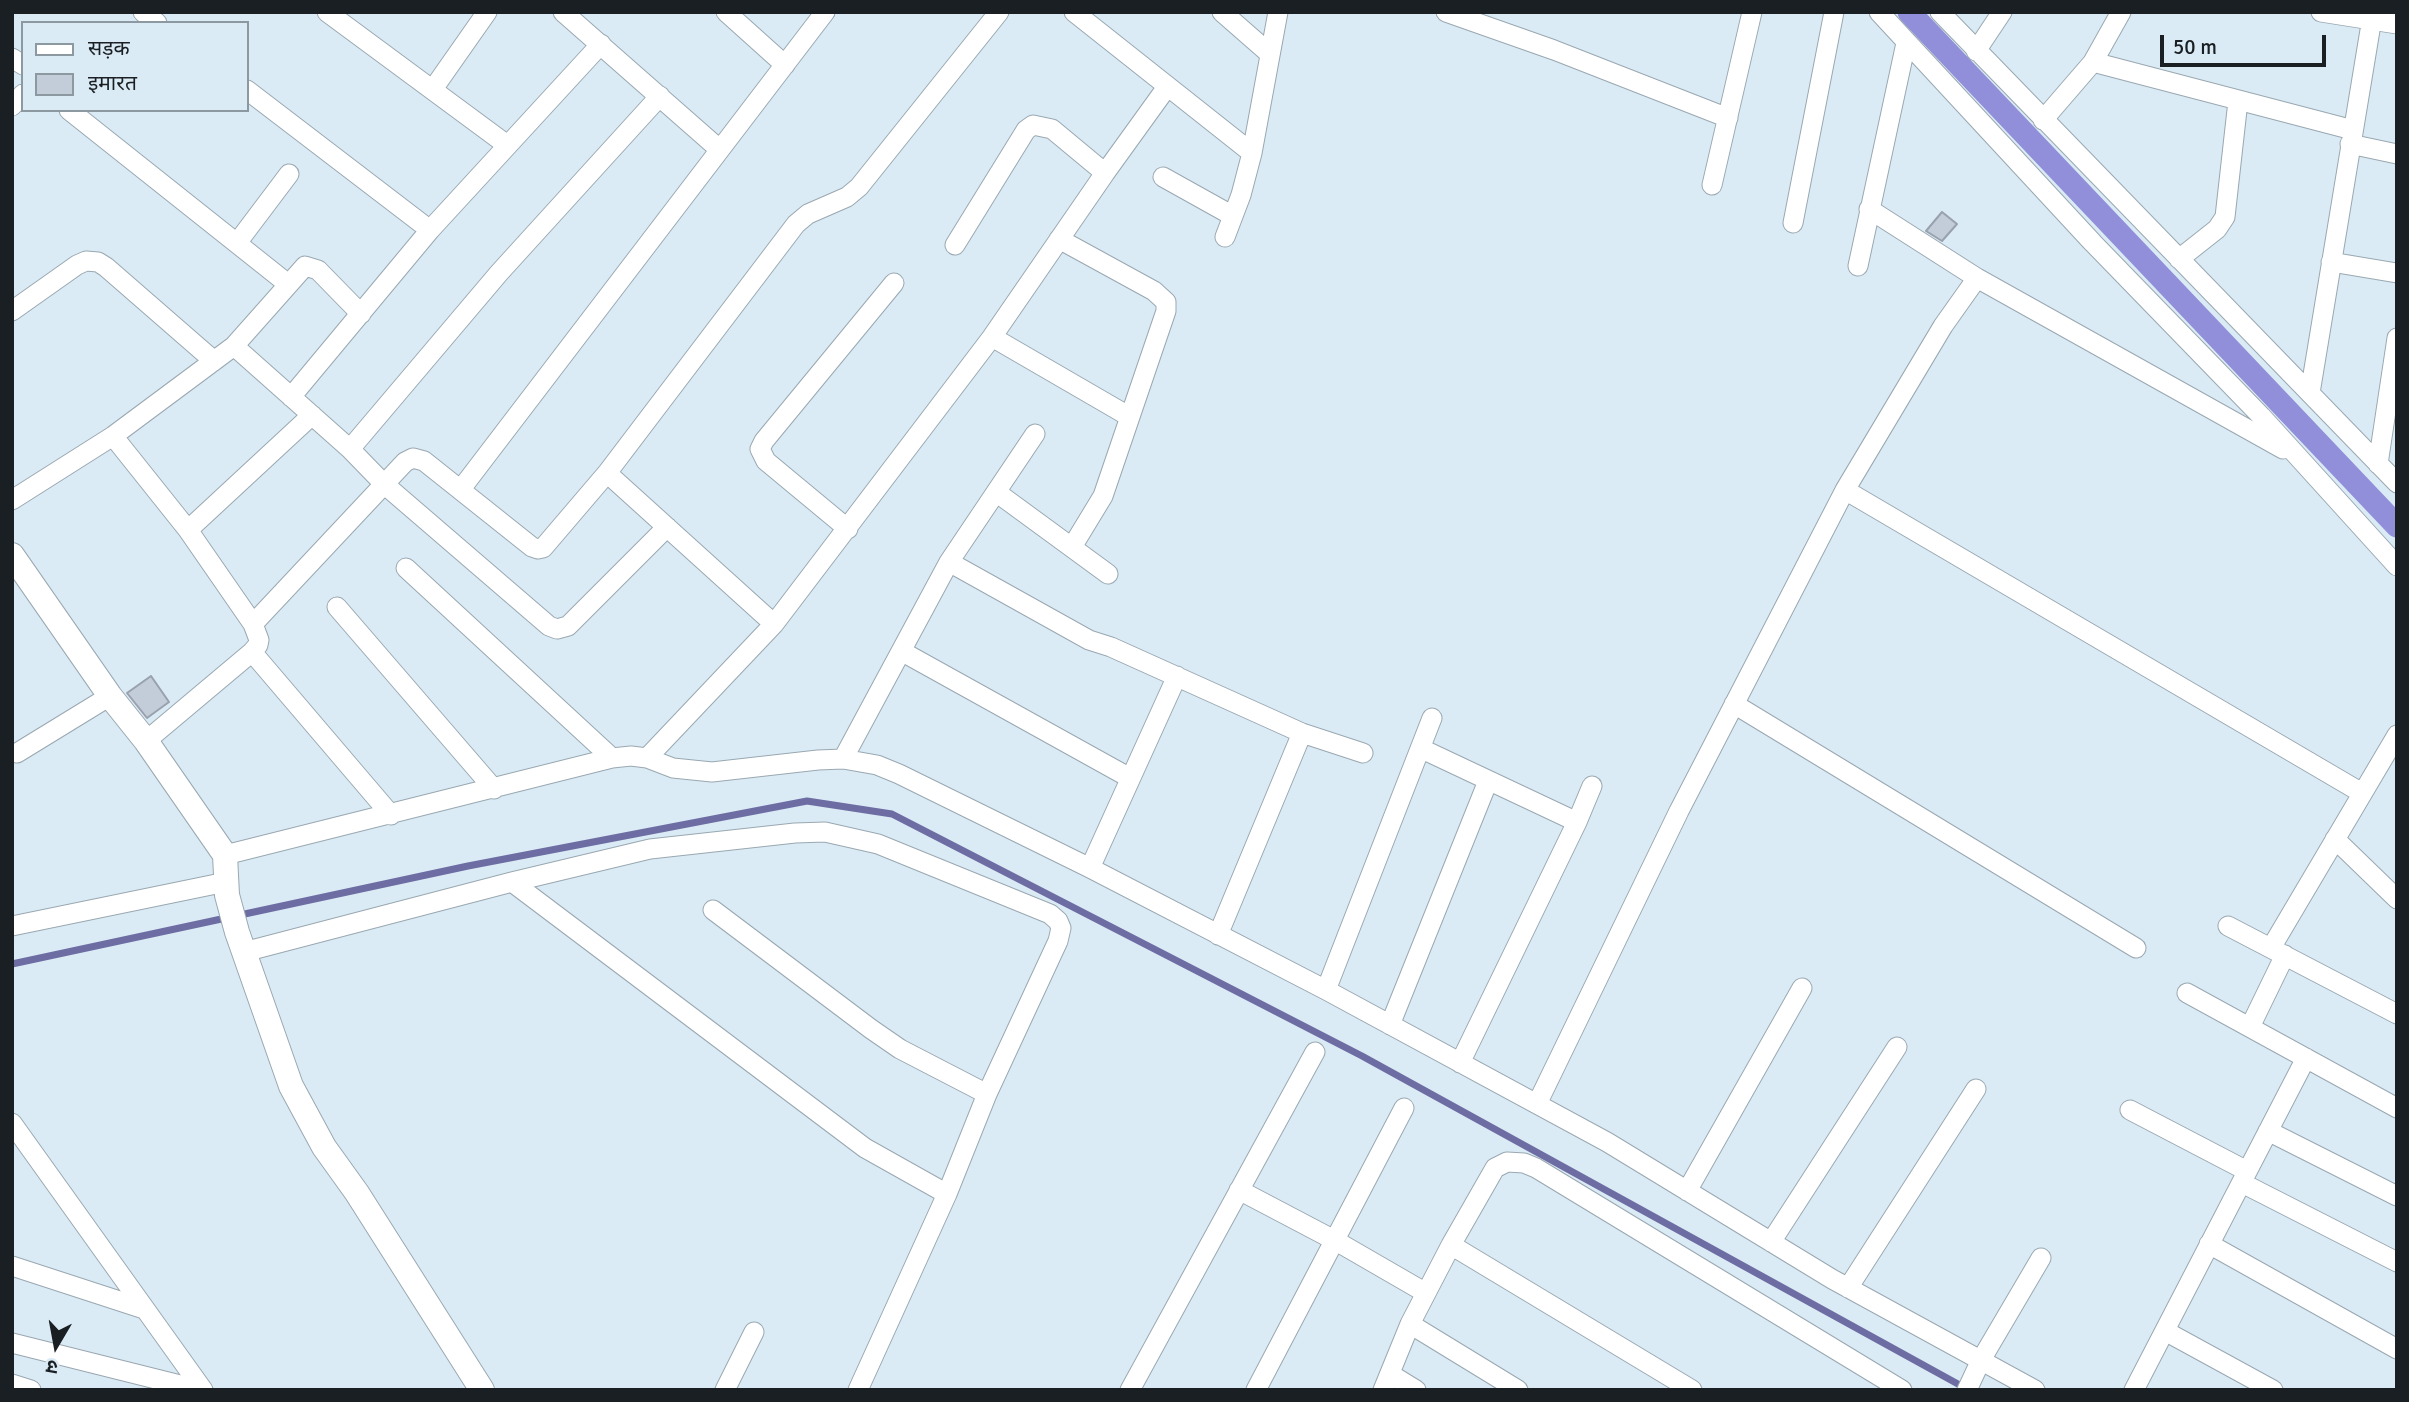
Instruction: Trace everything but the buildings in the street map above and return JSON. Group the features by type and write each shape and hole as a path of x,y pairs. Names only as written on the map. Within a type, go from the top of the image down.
{"street":[{"path":"327,12 507,145"},
{"path":"433,89 487,12"},
{"path":"563,12 719,149"},
{"path":"726,12 785,65"},
{"path":"461,489 825,12"},
{"path":"254,625 405,462 418,458 461,489 531,547 538,549 549,542 607,473 796,224 808,214 847,197 859,187 999,12"},
{"path":"1074,12 1252,153"},
{"path":"1222,12 1270,54"},
{"path":"1226,237 1252,153 1278,12"},
{"path":"1446,12 1554,50 1728,118"},
{"path":"1713,185 1752,12"},
{"path":"1793,223 1834,12"},
{"path":"1879,12 2397,566"},
{"path":"1940,12 2397,484"},
{"path":"1976,51 2002,12"},
{"path":"2043,120 2093,62 2121,12"},
{"path":"2321,12 2372,16 2397,24"},
{"path":"2310,393 2372,16"},
{"path":"1857,266 1906,43"},
{"path":"291,397 430,230 601,44"},
{"path":"2093,62 2238,101 2397,154"},
{"path":"647,758 774,624 848,529 992,337 1167,87"},
{"path":"248,90 430,230"},
{"path":"350,449 499,273 660,96"},
{"path":"2179,259 2217,229 2225,217 2238,101"},
{"path":"72,112 289,284"},
{"path":"955,245 1026,130 1033,125 1052,129 1105,173"},
{"path":"237,243 289,174"},
{"path":"1163,177 1233,216"},
{"path":"1869,209 1977,278 2297,456"},
{"path":"1059,239 1154,291 1166,302 1166,311 1103,496 1072,547"},
{"path":"12,311 77,265 86,261 98,262 214,361"},
{"path":"2331,262 2397,274"},
{"path":"12,500 113,436 234,346 305,266 318,270 361,314"},
{"path":"1537,1104 1679,811 1845,490 1943,326 1977,278"},
{"path":"848,529 766,461 760,449 894,283"},
{"path":"992,337 1129,417"},
{"path":"2378,464 2397,338"},
{"path":"234,346 350,449 384,484 549,626 557,629 568,626 667,527"},
{"path":"188,530 312,415"},
{"path":"843,759 949,562 1035,434"},
{"path":"113,436 188,530 254,625 259,640 252,652 146,741"},
{"path":"607,473 774,624"},
{"path":"1845,490 2362,793"},
{"path":"996,492 1108,574"},
{"path":"12,555 225,855 227,888 241,942 291,1086 324,1147 482,1390"},
{"path":"949,562 1089,640 1111,647 1302,733 1363,753"},
{"path":"406,568 612,758"},
{"path":"337,607 494,789"},
{"path":"901,651 1130,778"},
{"path":"252,652 391,815"},
{"path":"1090,868 1177,677"},
{"path":"17,753 110,696"},
{"path":"1734,704 2136,947"},
{"path":"1326,990 1432,718"},
{"path":"1218,935 1302,733"},
{"path":"2250,1027 2278,952 2335,839 2395,743"},
{"path":"1422,749 1577,822"},
{"path":"225,855 612,758 647,758 673,768 712,772 818,760 843,759 877,765 1090,868 1326,990 1607,1142 1848,1288 2035,1390"},
{"path":"1390,1025 1488,781"},
{"path":"1460,1063 1592,786"},
{"path":"241,942 650,849 757,836 825,832 878,844 1050,914 1058,921 1060,934 987,1094 947,1195 858,1390"},
{"path":"2335,839 2397,899"},
{"path":"512,882 865,1148 947,1195"},
{"path":"12,926 227,888"},
{"path":"713,910 900,1049 987,1094"},
{"path":"2228,926 2394,1007"},
{"path":"1687,1191 1802,988"},
{"path":"2187,993 2397,1108"},
{"path":"1771,1242 1897,1047"},
{"path":"1130,1390 1315,1052"},
{"path":"2134,1390 2306,1058"},
{"path":"1848,1288 1976,1089"},
{"path":"1256,1390 1404,1108"},
{"path":"2130,1110 2397,1262"},
{"path":"12,1123 19,1144 144,1309 201,1390"},
{"path":"2268,1131 2397,1196"},
{"path":"1416,1390 1386,1382 1410,1324 1451,1245 1495,1168 1507,1162 1524,1163 1536,1168 1902,1390"},
{"path":"1239,1190 1336,1241 1426,1293"},
{"path":"2209,1244 2397,1349"},
{"path":"1451,1245 1692,1390"},
{"path":"1969,1385 2041,1258"},
{"path":"12,1266 144,1309"},
{"path":"1410,1324 1518,1390"},
{"path":"2165,1331 2273,1390"},
{"path":"725,1390 754,1332"},
{"path":"12,1343 201,1390"},
{"path":"12,1384 31,1390"}],"waterway":[{"path":"1909,12 2397,526"},
{"path":"12,964 468,866 807,801 892,814 1362,1056 1967,1389"}]}
